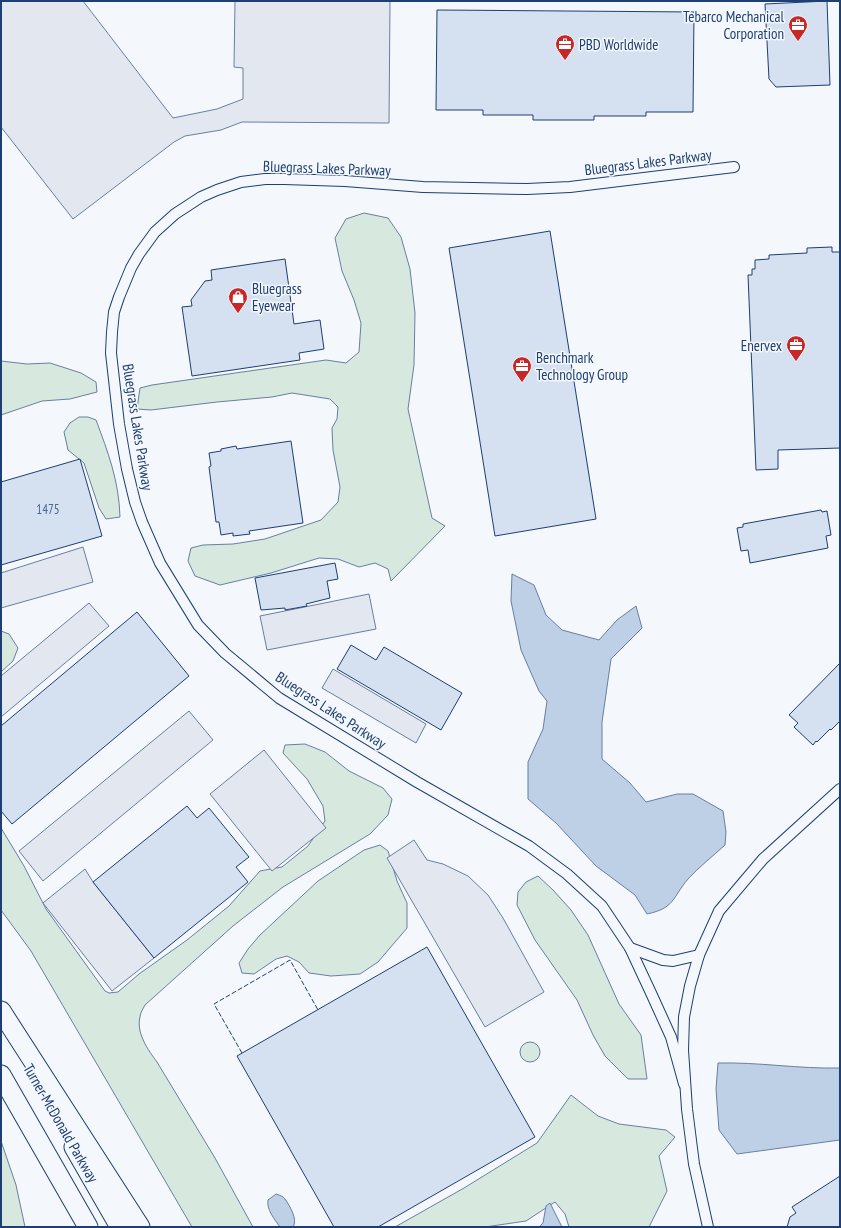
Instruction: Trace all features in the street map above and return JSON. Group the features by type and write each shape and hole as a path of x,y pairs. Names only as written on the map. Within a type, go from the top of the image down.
{"highway":[{"path":"1,1011 140,1227"},
{"name":"Turner McDonald Parkway","path":"1,1020 120,1227"},
{"name":"Turner McDonald Parkway","path":"1,1075 88,1227"},
{"path":"64,1184 83,1227"}],"street":[{"name":"Bluegrass Lakes Parkway","path":"684,1084 668,1029 630,948 602,906 567,874 529,846 417,782 284,701 225,653 198,625 160,563 135,502 119,424 111,353 112,332 114,312 130,268 155,232 175,214 201,197 241,182 265,179 284,179 423,188 527,189 570,187 734,167"},
{"name":"Bluegrass Lakes Parkway","path":"708,1227 694,1164 684,1084 682,1050 684,1017 698,955 719,911 763,859 840,790"},
{"path":"630,948 663,960 673,961 698,955"}],"shaded area":[{"path":"1,1 83,1 173,118 217,109 243,99 243,68 234,67 235,1 390,1 389,123 242,122 221,130 185,136 174,142 73,219 1,127"},
{"path":"364,213 388,218 401,237 410,269 415,313 414,365 408,409 432,518 445,526 391,581 388,569 375,563 359,567 338,559 319,558 271,573 220,585 195,576 188,561 191,548 203,545 233,544 265,539 321,520 338,502 340,487 333,450 332,428 337,419 338,407 330,399 292,393 272,397 151,410 137,409 140,388 326,360 346,363 359,352 361,323 354,300 342,271 335,238 346,219"},
{"path":"1,361 27,364 50,363 81,373 96,382 97,392 70,399 42,401 1,415"},
{"path":"79,417 88,417 96,420 109,455 118,491 120,517 106,519 99,508 84,463 68,450 64,432 70,423"},
{"path":"83,547 93,582 1,608 1,573"},
{"path":"369,594 376,629 267,650 260,616"},
{"path":"89,603 109,626 1,717 1,676"},
{"path":"1,631 9,634 18,648 13,661 1,672"},
{"path":"333,669 426,724 416,743 322,688"},
{"path":"189,711 213,740 43,881 19,851"},
{"path":"305,744 325,752 349,771 383,788 392,799 388,815 370,834 283,887 233,926 145,1005 140,1016 139,1023 141,1035 147,1047 215,1158 253,1227 192,1227 31,951 1,910 1,828 24,866 46,909 105,991 109,993 118,992 139,974 187,940 229,906 260,871 282,867 308,846 325,821 323,806 307,779 283,753 285,745"},
{"path":"264,750 326,828 272,871 210,794"},
{"path":"414,840 427,860 443,864 468,876 488,895 503,918 544,992 485,1027 387,858"},
{"path":"380,845 388,851 397,881 407,903 407,928 378,962 360,974 331,976 309,973 299,962 287,956 276,959 254,974 242,973 239,963 248,949 260,935 318,881 364,850"},
{"path":"85,869 93,882 154,958 112,991 43,903"},
{"path":"538,876 571,910 588,935 619,1004 641,1035 647,1079 628,1079 605,1056 593,1035 577,1000 535,940 517,905 518,892 526,882"},
{"path":"526,1042 534,1042 540,1048 540,1056 534,1062 526,1062 520,1056 520,1048"},
{"path":"571,1095 598,1116 619,1124 666,1130 675,1137 659,1156 667,1191 649,1227 569,1227 565,1214 555,1202 526,1221 485,1227 395,1227 464,1188 537,1143"},
{"path":"1,1141 16,1185 25,1227 1,1227"}],"water":[{"path":"512,574 534,585 546,615 562,630 599,640 617,620 636,606 642,628 611,659 602,722 602,759 630,783 646,802 677,794 693,794 723,811 726,832 725,845 688,879 672,901 663,909 647,914 635,895 596,866 556,823 528,799 528,762 543,729 547,701 539,691 521,650 511,601"},
{"path":"718,1063 809,1068 840,1068 840,1140 737,1154 719,1130 716,1089"},
{"path":"276,1194 284,1198 291,1209 295,1221 293,1227 280,1227 271,1214 268,1207 268,1200"},
{"path":"550,1203 562,1227 539,1227 543,1223 546,1206"}],"building":[{"name":"Tebarco Mechanical Corporation","path":"827,1 830,85 776,87 769,79 765,4"},
{"name":"PBD Worldwide","path":"437,10 694,12 693,112 646,112 646,116 594,116 594,120 533,120 533,115 483,115 483,110 436,110"},
{"name":"Benchmark Technology Group","path":"550,231 596,519 495,536 449,248"},
{"name":"Enervex","path":"832,247 832,252 840,252 840,448 778,450 778,469 756,470 748,275 752,275 752,269 755,269 755,260 769,259 769,255 807,253 807,248"},
{"name":"Bluegrass Eyewear","path":"285,259 294,324 320,320 324,349 299,353 300,360 192,376 182,307 192,306 191,300 205,281 212,280 211,270"},
{"path":"291,441 303,523 249,531 250,534 233,536 233,533 221,535 219,522 216,522 209,467 211,466 209,453 236,446 237,449"},
{"path":"80,459 102,536 1,565 1,482"},
{"path":"821,510 822,512 827,511 831,535 826,536 828,548 750,563 748,550 741,551 737,528 743,527 743,524"},
{"path":"335,563 338,579 327,581 330,598 306,604 307,606 285,610 285,608 261,610 255,578"},
{"path":"137,612 189,676 12,824 1,811 1,726"},
{"path":"351,645 376,660 384,647 462,693 441,730 337,669"},
{"path":"840,663 840,721 813,745 794,727 798,723 789,715"},
{"path":"187,806 197,818 209,808 249,857 236,867 248,882 154,958 93,882"},
{"path":"427,947 535,1137 378,1227 334,1227 237,1056"},
{"path":"840,1176 840,1227 787,1227 790,1217 796,1213 792,1207"}],"fence":[{"path":"242,1053 214,1004 290,960 318,1010"}],"place":[{"name":"Tebarco Mechanical Corporation","path":"798,42"},
{"name":"PBD Worldwide","path":"565,61"},
{"name":"Bluegrass Eyewear","path":"238,314"},
{"name":"Enervex","path":"796,362"},
{"name":"Benchmark Technology Group","path":"522,383"}]}
